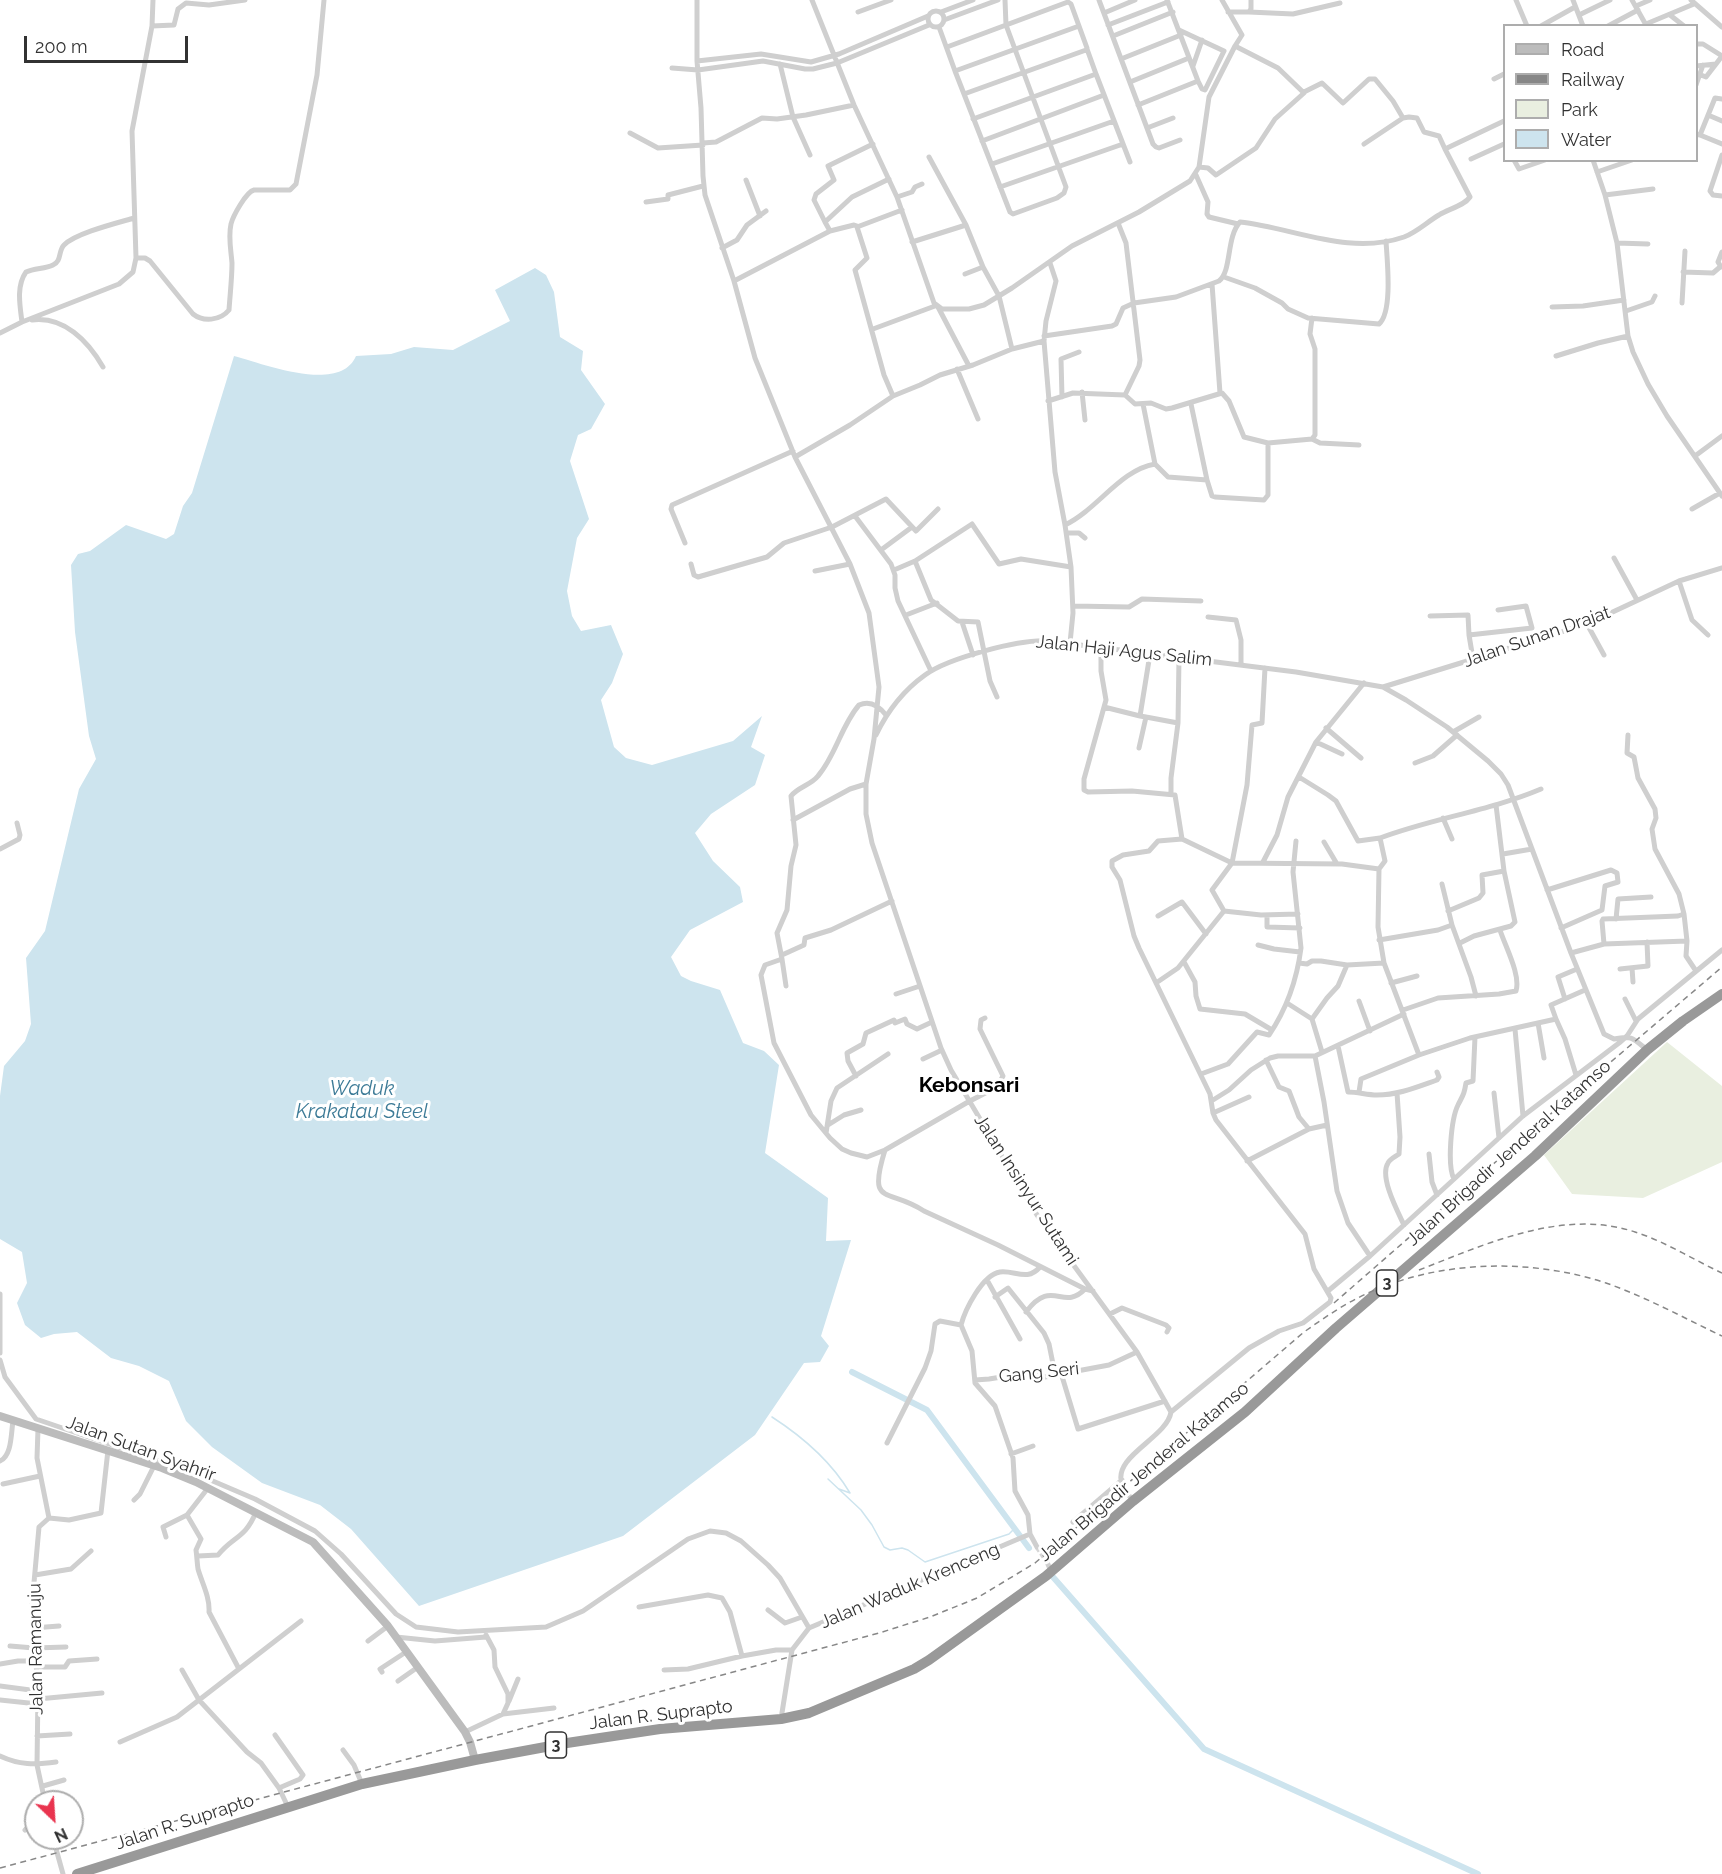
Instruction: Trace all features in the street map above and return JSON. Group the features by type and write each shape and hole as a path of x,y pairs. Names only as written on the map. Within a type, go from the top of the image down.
{"highway":[{"name":"Jalan Brigadir Jenderal Katamso","path":"1019,1596 1245,1412 1336,1328 1535,1156 1647,1050 1722,994"},
{"name":"Jalan R. Suprapto","path":"77,1874 362,1784 475,1760 660,1729 781,1719 809,1713 914,1669 1019,1596"}],"street":[{"path":"0,333 119,284 133,272 136,258 132,131 152,26 153,0"},
{"path":"152,26 174,25 178,9 186,3 209,5 245,0"},
{"path":"136,258 145,258 150,261 199,319 210,320 228,313 232,262 231,222 250,191 290,190 296,184 317,75 325,0"},
{"name":"Jalan Insinyur Sutami","path":"698,0 697,61 703,144 703,186 734,281 755,358 794,454 850,564 869,613 878,673 878,706 866,784 870,834 932,1022 942,1050 968,1102 1037,1215 1137,1352 1171,1412"},
{"path":"812,0 854,105 890,179 926,286 969,366"},
{"path":"858,12 891,0"},
{"path":"697,61 761,54 808,62 834,55 928,16 935,10 941,12 974,0"},
{"path":"939,27 944,20 998,0"},
{"path":"939,27 1009,209 1013,214 1057,198 1064,193 1066,187 1006,25 1005,0"},
{"path":"1099,0 1156,147 1161,148 1180,140"},
{"path":"1104,13 1135,0"},
{"path":"873,329 936,306 942,309 969,309 984,305 1050,263 1071,246 1118,223 1187,183 1196,175 1209,97 1242,35 1222,0"},
{"path":"1249,12 1251,0"},
{"path":"1516,0 1526,24"},
{"path":"1573,0 1581,24"},
{"path":"1579,15 1610,0"},
{"path":"1632,0 1645,24"},
{"path":"1611,24 1650,0"},
{"path":"1108,26 1168,1 1173,12 1180,32 1189,58 1192,67 1201,88 1205,90 1224,52 1202,40 1180,32 1121,58"},
{"path":"947,47 1068,2 1071,4 1130,162"},
{"path":"1648,24 1692,2 1722,27"},
{"path":"1228,12 1293,14 1340,3"},
{"path":"1545,24 1575,8"},
{"path":"941,12 944,20"},
{"path":"1113,36 1173,12"},
{"path":"1670,15 1681,24"},
{"path":"928,16 929,25"},
{"path":"672,69 698,70 756,61 810,70 837,63 929,25 939,27"},
{"path":"955,71 1079,26"},
{"path":"1192,67 1202,40"},
{"path":"1700,44 1722,56 1706,77 1701,75"},
{"path":"1235,46 1278,68 1304,92"},
{"path":"964,94 1087,49"},
{"path":"1130,81 1189,58"},
{"path":"780,64 793,117 810,155"},
{"path":"1698,81 1701,75 1700,65 1716,64"},
{"path":"974,119 1096,74"},
{"path":"1494,79 1503,74"},
{"path":"1199,167 1208,168 1216,175 1246,155 1261,142 1275,119 1304,92 1322,83 1342,102 1345,102 1363,84 1373,78 1394,101 1403,118"},
{"path":"1138,105 1198,81"},
{"path":"982,141 1104,95"},
{"path":"1722,99 1715,98 1698,134 1722,144"},
{"path":"630,133 658,148 703,144 720,140 762,118 793,117 854,105"},
{"path":"1708,115 1722,121"},
{"path":"1147,128 1173,118"},
{"path":"1196,175 1208,202 1209,217 1340,243 1386,241 1415,231 1447,210 1468,201 1470,194 1439,136 1424,132 1417,118 1403,118 1364,144"},
{"path":"992,164 1114,121"},
{"path":"1445,149 1503,121"},
{"path":"830,231 814,200 816,194 834,180 828,166 873,144"},
{"path":"1000,187 1123,144"},
{"path":"1471,159 1503,144"},
{"path":"1722,155 1714,173 1710,192 1713,195 1722,196"},
{"path":"928,157 966,225 983,267 999,296 1012,349"},
{"path":"1515,162 1519,169 1539,162"},
{"path":"1594,162 1617,243 1628,336 1648,384 1721,494 1692,509"},
{"path":"1597,172 1626,162"},
{"path":"1714,173 1722,175"},
{"path":"825,222 852,196 890,179"},
{"path":"746,180 760,216"},
{"path":"897,197 912,192 915,187 922,184"},
{"path":"646,202 668,199 668,195 703,186"},
{"path":"1605,195 1653,189"},
{"path":"722,248 737,240 747,225 766,210"},
{"path":"734,281 830,231 857,226 902,210"},
{"path":"22,322 20,289 26,272 58,262 62,249 67,243 134,218"},
{"path":"1118,223 1126,243 1140,360 1140,366 1125,394"},
{"path":"1224,277 1229,246 1238,224"},
{"path":"912,242 966,225"},
{"path":"857,226 867,258 855,270 892,396"},
{"path":"685,543 671,509 672,505 794,454 850,425 892,396 957,369 1044,338 1112,326 1116,324 1123,308 1134,303 1176,297 1212,284 1224,277 1255,288 1292,311 1312,318 1381,323 1386,300 1388,269 1386,241"},
{"path":"1617,243 1648,244"},
{"path":"1682,303 1685,251"},
{"path":"1683,272 1713,273 1721,267 1719,261 1722,252"},
{"path":"1050,263 1056,281 1044,338 1055,472 1071,567 1073,606 1070,644"},
{"path":"965,274 983,267"},
{"path":"1212,284 1220,393"},
{"path":"1626,311 1652,302 1655,296"},
{"path":"1552,307 1583,306 1624,300"},
{"path":"1312,318 1310,334 1316,349 1315,435 1312,439"},
{"path":"22,322 35,319 65,326 95,353 102,367"},
{"path":"1556,356 1628,336"},
{"path":"1062,397 1061,360 1079,352"},
{"path":"957,369 978,419"},
{"path":"1082,392 1085,420"},
{"path":"1048,401 1070,393 1125,394 1135,404 1151,403 1166,409 1191,404 1220,393 1226,395 1244,437 1268,443 1312,439 1320,443 1359,445"},
{"path":"1143,404 1155,464 1170,478 1207,480"},
{"path":"1191,404 1212,496 1264,500 1268,495 1268,443"},
{"path":"1695,456 1722,436"},
{"path":"1065,525 1088,512 1134,471 1155,464"},
{"path":"691,564 694,575 700,577 767,557 784,543 832,527 887,499 917,531 938,508"},
{"path":"855,516 894,570 896,595 931,671"},
{"path":"894,570 915,561 972,524 999,564 1021,559 1071,567"},
{"path":"881,550 912,527"},
{"path":"1067,533 1079,533 1085,538"},
{"path":"1614,558 1637,600"},
{"path":"915,561 929,596 958,621 978,622 990,681 997,697"},
{"path":"815,571 850,564"},
{"name":"Jalan Sunan Drajat","path":"1383,687 1587,624 1679,581 1722,568"},
{"path":"1679,581 1692,620 1708,635"},
{"path":"1073,606 1129,607 1142,599 1201,601"},
{"path":"906,615 937,603"},
{"path":"1498,610 1526,606 1535,641"},
{"path":"1430,616 1468,615 1473,659"},
{"path":"1208,617 1236,620 1241,640 1241,664"},
{"path":"962,622 973,655"},
{"path":"1587,624 1604,655"},
{"path":"1469,635 1532,628"},
{"name":"Jalan Haji Agus Salim","path":"874,739 886,715 920,679 931,671 985,651 1026,641 1241,664 1383,687"},
{"path":"1101,648 1101,671 1106,694 1084,779 1084,790 1175,795 1178,800 1182,839"},
{"path":"1139,748 1150,654"},
{"path":"1171,794 1178,723 1179,658"},
{"path":"1224,911 1212,890 1232,863 1247,785 1252,725 1262,723 1265,668"},
{"path":"1263,862 1277,835 1288,798 1316,742 1364,683"},
{"path":"1383,687 1406,699 1455,733 1501,774 1514,800 1570,954 1604,1034 1614,1039 1627,1036 1647,1050"},
{"path":"786,986 777,933 788,910 791,866 796,845 790,799 792,794 819,775 833,753 846,724 859,705 867,703 878,706 886,715"},
{"path":"1104,706 1143,717 1178,723"},
{"path":"1415,763 1433,756 1455,733 1479,717"},
{"path":"1326,728 1360,758"},
{"path":"1628,735 1627,753 1634,758 1638,778 1655,809 1656,818 1652,829 1655,849 1679,894 1687,940 1686,956 1696,971"},
{"path":"1316,742 1342,754"},
{"path":"1299,777 1336,801 1358,841 1380,838 1443,818 1514,800 1541,789"},
{"path":"793,820 855,787 866,784"},
{"path":"1460,943 1474,936 1511,927 1515,922 1504,871 1496,805"},
{"path":"1443,818 1452,839"},
{"path":"0,849 19,839 17,823"},
{"path":"1380,838 1385,861 1379,869 1377,913 1379,940 1384,963 1419,1055"},
{"path":"1133,1501 1122,1480 1122,1471 1136,1452 1169,1421 1171,1412 1249,1348 1279,1331 1309,1319 1330,1302 1330,1294 1314,1269 1305,1234 1221,1127 1213,1113 1213,1100 1134,936 1123,890 1112,867 1112,861 1123,855 1149,851 1158,841 1182,839 1232,863 1337,864 1379,869"},
{"path":"1201,1074 1228,1064 1257,1032 1268,1035 1287,1003 1300,952 1300,928 1293,863 1296,841"},
{"path":"1324,842 1337,864"},
{"path":"1503,854 1532,849"},
{"path":"1547,890 1611,870 1617,873 1618,882 1605,886 1602,910 1561,928"},
{"path":"1448,910 1479,898 1483,893 1482,875 1504,871"},
{"path":"1442,884 1452,925 1460,943 1476,996"},
{"path":"1616,918 1618,899 1651,897"},
{"path":"892,901 831,930 805,938 804,945 765,965 761,975 771,1035 811,1115 842,1149 859,1156 872,1156 997,1087 1003,1076 980,1029 981,1020 985,1017"},
{"path":"1158,916 1182,902 1206,934"},
{"path":"1224,911 1267,915 1298,914"},
{"path":"1156,983 1174,972 1184,962 1224,911"},
{"path":"1605,944 1602,920 1684,914"},
{"path":"1267,915 1267,927 1300,928"},
{"path":"1379,940 1437,930 1452,925"},
{"path":"1213,1100 1266,1060 1278,1056 1314,1056 1370,1031 1403,1012 1438,998 1499,994 1517,990 1513,967 1500,930"},
{"path":"1570,954 1605,944 1687,940"},
{"path":"1620,969 1648,965 1647,942"},
{"path":"1258,945 1300,952"},
{"path":"1330,1294 1523,1116 1627,1036 1636,1021 1722,950"},
{"path":"1184,962 1195,982 1199,1009 1245,1014 1272,1030"},
{"path":"1299,963 1334,962 1347,965 1384,963"},
{"path":"1312,1019 1338,986 1347,965"},
{"path":"1632,968 1633,982"},
{"path":"1565,999 1558,977 1577,969"},
{"path":"1391,983 1417,976"},
{"path":"896,994 920,986"},
{"path":"1576,1075 1551,1005 1586,990"},
{"path":"1625,999 1636,1021"},
{"path":"1359,1001 1370,1031"},
{"path":"1287,1003 1312,1019 1322,1052"},
{"path":"856,1076 848,1061 848,1053 862,1044 866,1033 894,1020 895,1023 905,1019 907,1024 917,1029 932,1022"},
{"path":"1359,1092 1361,1079 1419,1055 1475,1037 1556,1019"},
{"path":"1538,1023 1544,1058"},
{"path":"1515,1029 1523,1116"},
{"path":"1454,1179 1450,1170 1454,1120 1459,1103 1464,1096 1466,1083 1472,1083 1475,1037"},
{"path":"1338,1046 1347,1091 1375,1095 1397,1093 1437,1080 1439,1077 1437,1072"},
{"path":"923,1059 942,1050"},
{"path":"826,1132 833,1094 837,1088 888,1054"},
{"path":"1314,1056 1335,1184 1341,1207 1348,1223 1370,1256"},
{"path":"1266,1060 1279,1087 1289,1091 1299,1117 1309,1129"},
{"path":"1397,1093 1399,1154 1389,1162 1386,1168 1390,1196 1404,1225"},
{"path":"1494,1093 1499,1138"},
{"path":"1213,1113 1249,1096"},
{"path":"828,1125 844,1114 861,1110"},
{"path":"1247,1161 1309,1129 1327,1125"},
{"path":"885,1150 876,1181 880,1190 885,1194 914,1204 924,1211 1085,1289 1094,1291"},
{"path":"1429,1154 1432,1182 1437,1195"},
{"path":"1037,1547 1027,1536 1028,1515 1015,1491 1011,1454 995,1406 979,1390 975,1380 972,1351 961,1325 971,1300 987,1280 999,1272 1024,1276 1040,1267"},
{"path":"987,1280 1020,1339"},
{"path":"995,1297 1008,1288 1044,1333 1078,1429 1165,1401"},
{"path":"1026,1312 1043,1296 1072,1298 1085,1289"},
{"path":"0,1294 0,1353"},
{"path":"1110,1314 1119,1308 1128,1310 1166,1325 1169,1328 1167,1332"},
{"path":"887,1443 919,1382 930,1355 935,1324 940,1321 961,1325"},
{"name":"Gang Seri","path":"975,1380 1039,1371 1043,1376 1058,1374 1109,1365 1137,1352"},
{"name":"Jalan Waduk Krenceng","path":"0,1360 5,1377 31,1413 41,1422 194,1473 255,1499 315,1531 341,1554 396,1614 416,1627 487,1634 546,1627 583,1611 688,1539 710,1532 726,1533 753,1551 780,1578 809,1628 1027,1536"},
{"name":"Jalan Sutan Syahrir","path":"0,1416 154,1466 208,1488 313,1542 388,1626 465,1732 475,1760"},
{"path":"0,1461 8,1455 13,1420"},
{"path":"38,1429 37,1458 49,1518 69,1521 101,1514 108,1450"},
{"path":"1011,1454 1033,1446"},
{"path":"134,1500 140,1494 154,1466"},
{"path":"3,1484 40,1476"},
{"path":"1073,1522 1122,1480"},
{"path":"166,1537 163,1527 187,1515 208,1488"},
{"path":"198,1557 218,1555 224,1547 245,1533 256,1512"},
{"path":"187,1515 200,1537 196,1552 198,1567 210,1603 209,1612 238,1669"},
{"name":"Jalan Ramanuju","path":"44,1790 37,1765 38,1691 32,1605 39,1527 49,1518"},
{"path":"35,1575 70,1569 91,1551"},
{"path":"1046,1560 1049,1573"},
{"path":"639,1607 708,1595 722,1598 730,1612 742,1656"},
{"path":"768,1610 785,1623 801,1617"},
{"path":"120,1742 177,1717 301,1621"},
{"path":"33,1628 59,1626"},
{"path":"368,1641 388,1626"},
{"path":"781,1719 792,1650 809,1628"},
{"path":"396,1637 435,1641 487,1634 494,1650 495,1667 507,1691 508,1703"},
{"path":"10,1646 66,1647"},
{"path":"664,1670 688,1669 742,1656 776,1650 792,1650"},
{"path":"382,1672 380,1669 406,1652"},
{"path":"0,1664 6,1665 18,1661 65,1667 69,1661 97,1659"},
{"path":"398,1681 418,1667"},
{"path":"182,1670 199,1700 247,1752 261,1763 279,1788 288,1807"},
{"path":"503,1714 518,1679"},
{"path":"0,1686 38,1691"},
{"path":"0,1700 38,1702 102,1693"},
{"path":"465,1732 503,1714 554,1708"},
{"path":"37,1736 70,1734"},
{"path":"275,1735 303,1775 300,1779 279,1788"},
{"path":"343,1750 354,1765 362,1784"},
{"path":"0,1756 19,1764 37,1765 56,1762"},
{"path":"43,1786 64,1780"},
{"path":"56,1850 63,1874"}],"green space":[{"path":"1667,1042 1722,1086 1722,1162 1643,1198 1572,1194 1544,1155"}],"water":[{"name":"Waduk Krakatau Steel","path":"535,268 546,275 554,292 560,337 583,351 581,370 605,404 591,429 578,435 570,461 589,519 577,538 567,591 572,616 581,631 611,625 623,654 612,683 601,700 614,747 626,758 652,765 733,741 762,716 751,747 765,755 755,785 711,814 695,833 713,861 740,887 743,902 690,930 671,957 681,976 720,990 743,1043 764,1051 779,1065 765,1153 828,1198 826,1241 851,1240 821,1336 829,1346 820,1362 804,1363 755,1435 623,1536 419,1606 351,1529 320,1505 262,1483 212,1447 186,1421 169,1381 139,1366 111,1358 77,1332 54,1334 41,1338 25,1325 17,1303 27,1283 22,1252 0,1239 0,1096 4,1066 25,1041 31,1024 26,958 45,931 79,789 96,759 89,736 75,632 71,565 78,554 90,551 126,525 166,539 174,534 183,506 192,493 234,356 282,370 318,375 334,373 347,367 356,356 391,354 414,347 453,350 510,321 495,290"}],"waterway":[{"path":"852,1372 927,1410 1029,1548"},
{"path":"772,1417 816,1450 850,1493 839,1489"},
{"path":"828,1479 861,1510 884,1547 890,1550 902,1548 908,1550 925,1562 1009,1534 1014,1529"},
{"path":"1053,1577 1204,1749 1478,1874"}],"tunnel":[{"path":"1037,1547 1046,1560"}],"railway":[{"path":"1334,1303 1722,967"},
{"path":"1419,1270 1525,1232 1580,1224 1608,1226 1635,1232 1722,1273"},
{"path":"0,1868 879,1633 930,1617 977,1598 1035,1563 1304,1332 1366,1294 1423,1274 1485,1266 1547,1269 1577,1275 1606,1283 1650,1301 1722,1336"}],"district":[{"name":"Kebonsari","path":"969,1086"}]}
